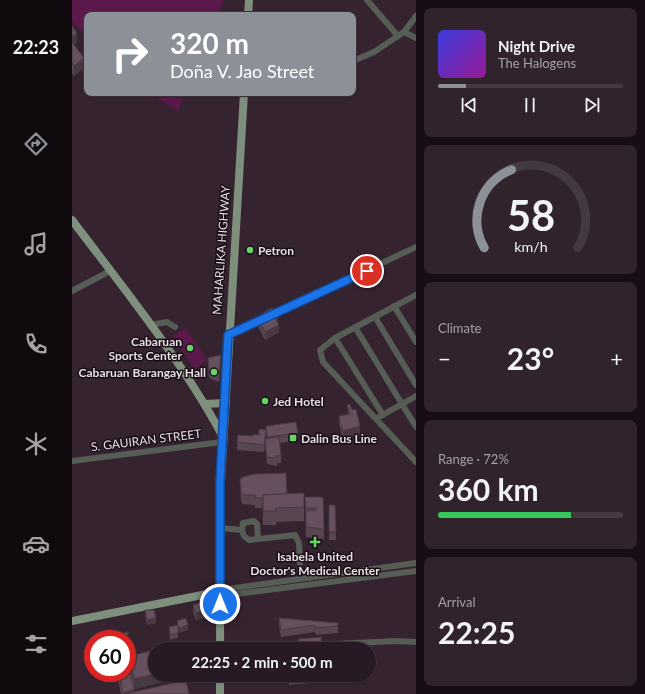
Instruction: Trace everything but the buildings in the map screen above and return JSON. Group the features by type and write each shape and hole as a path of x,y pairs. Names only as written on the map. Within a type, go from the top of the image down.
{"main road":[{"path":"248,12 249,0"},
{"name":"MAHARLIKA HIGHWAY","path":"220,642 217,593 223,439 228,335 244,96"},
{"path":"72,220 150,325 205,404 223,439"},
{"path":"205,404 225,403"},
{"path":"72,621 217,593"},
{"path":"220,682 220,694"}],"street":[{"path":"368,0 401,34 416,38"},
{"path":"356,60 374,52 401,34 416,16"},
{"path":"228,335 416,247"},
{"path":"72,291 110,271"},
{"path":"415,297 394,306 335,338 320,348 321,357 416,462"},
{"path":"394,306 416,342"},
{"path":"375,317 416,385"},
{"path":"150,325 167,322 175,327"},
{"path":"355,327 416,427"},
{"path":"335,338 383,415"},
{"path":"376,419 416,396"},
{"name":"S. GAUIRAN STREET","path":"72,461 223,439"},
{"path":"258,538 256,524 254,521 243,523 242,530 246,539 295,535 299,543 300,563"},
{"path":"220,528 242,530"},
{"path":"217,593 416,563"},
{"path":"217,593 416,571"},
{"path":"374,642 416,642"}],"shaded area":[{"path":"72,0 224,0 218,12 84,12 84,33 72,22"},
{"path":"154,96 184,96 178,111"},
{"name":"Cabaruan Sports Center","path":"186,328 207,360 194,369 173,336"}],"place":[{"name":"Petron","path":"250,250"},
{"name":"Cabaruan Sports Center","path":"190,348"},
{"name":"Cabaruan Barangay Hall","path":"214,372"},
{"name":"Jed Hotel","path":"265,401"},
{"name":"Dalin Bus Line","path":"293,438"},
{"name":"Isabela United Doctor's Medical Center","path":"315,542"}],"route":[{"path":"220,604 220,482 228,335 367,271"}]}
